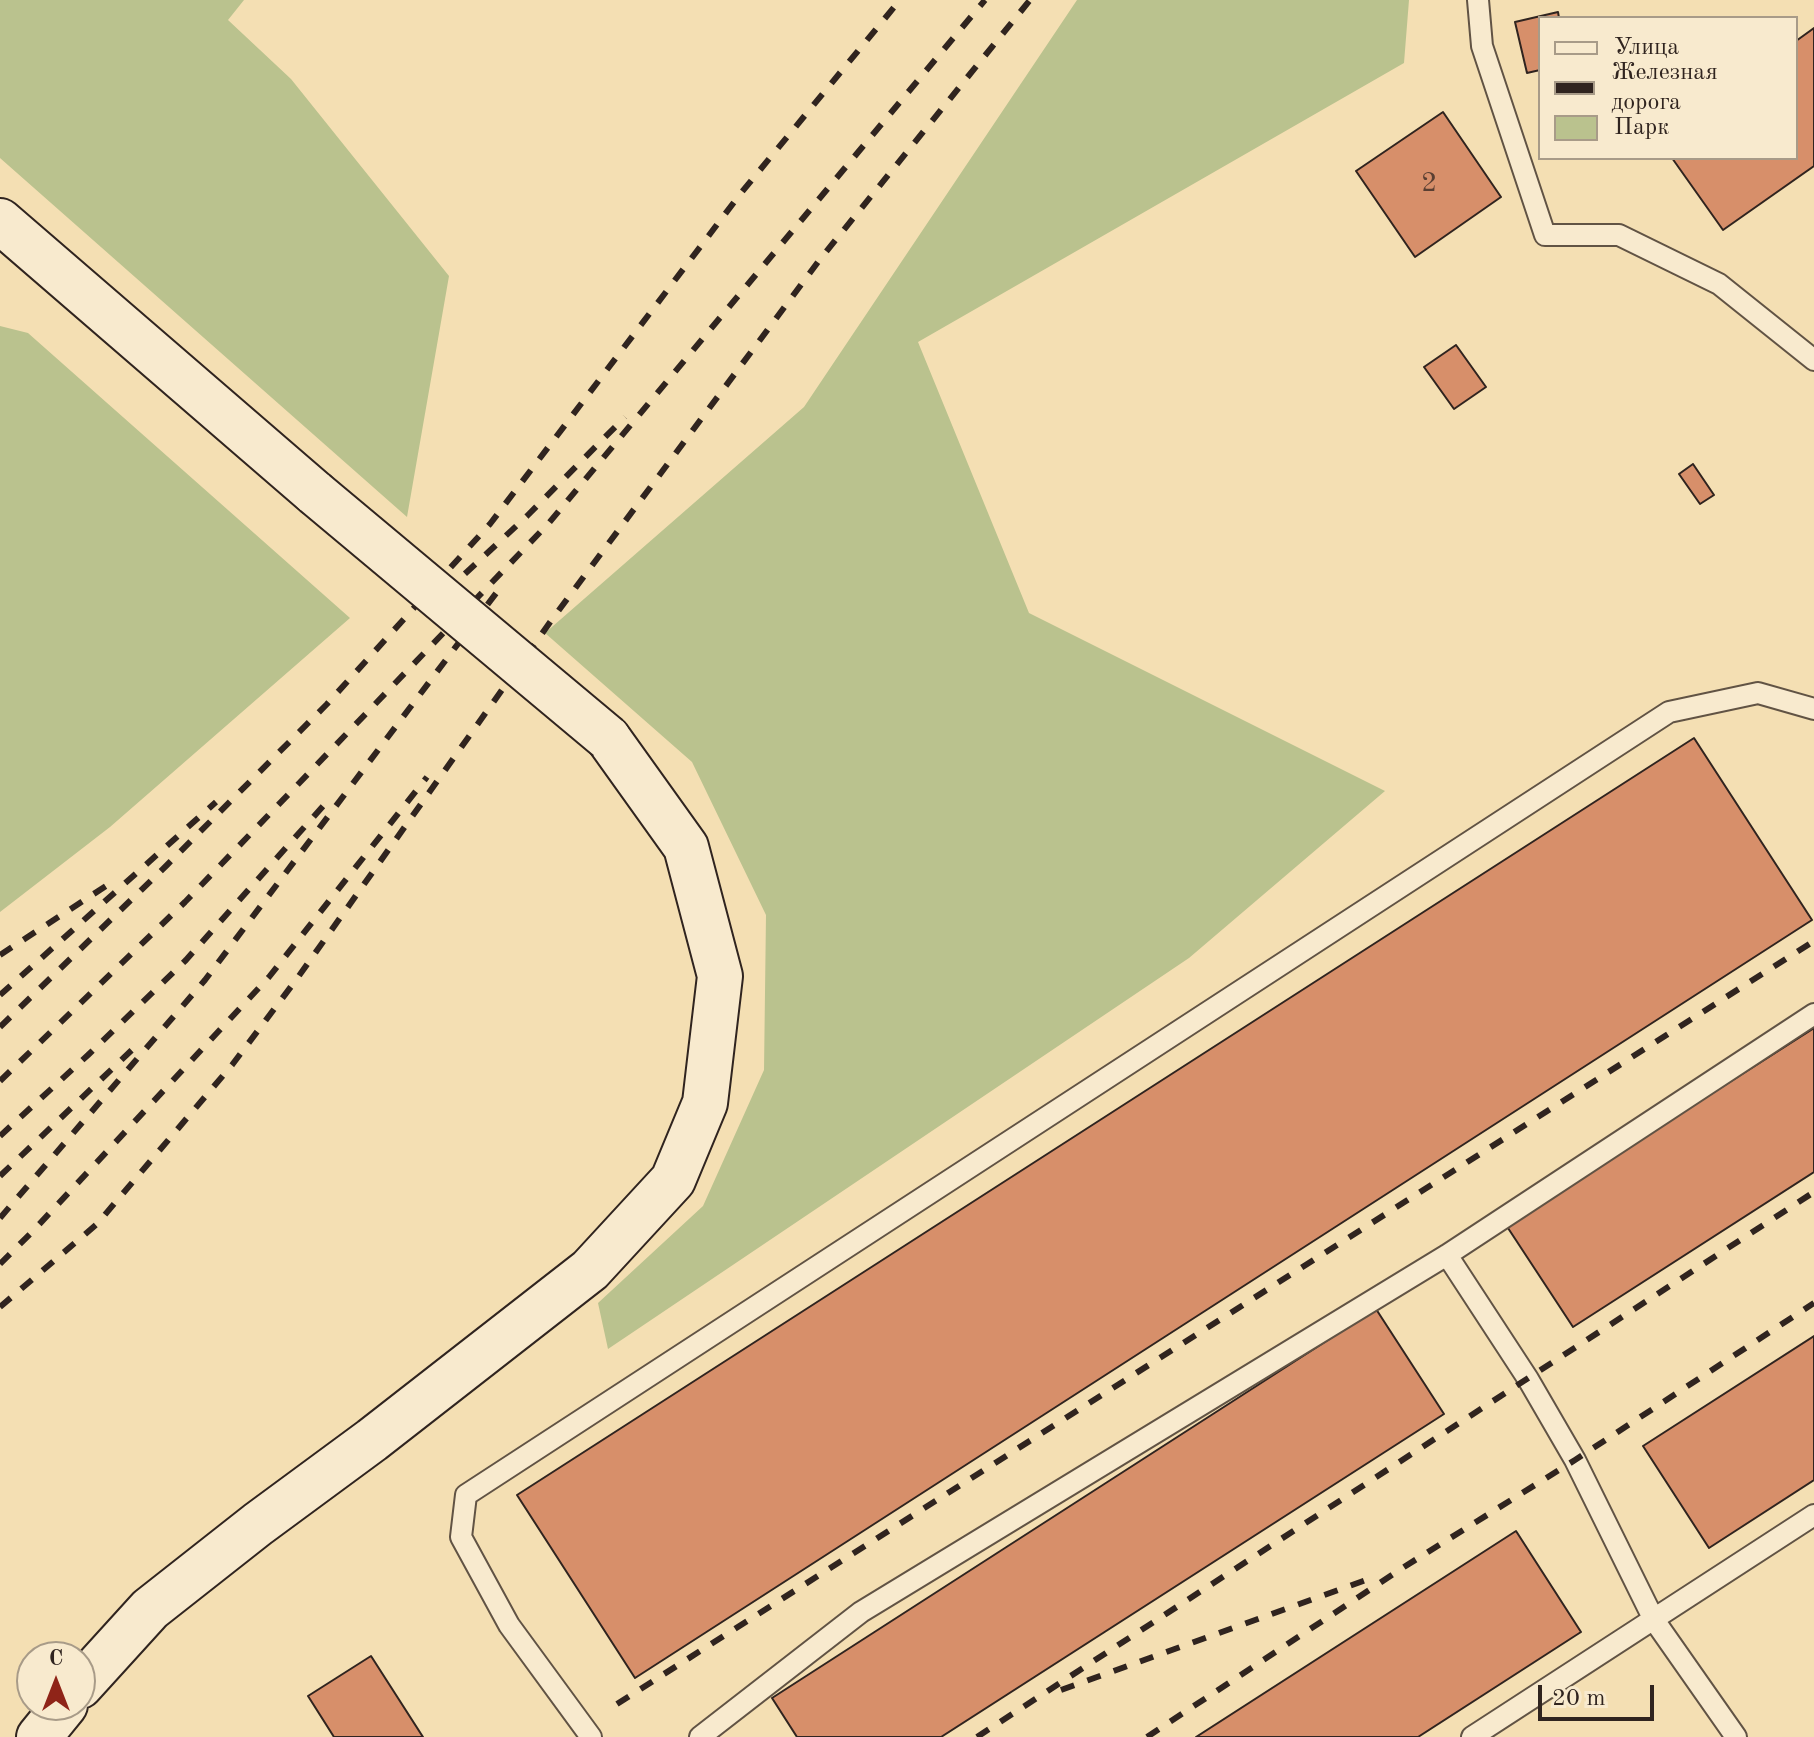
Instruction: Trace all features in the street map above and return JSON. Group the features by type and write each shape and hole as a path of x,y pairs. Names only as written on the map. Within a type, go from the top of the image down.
{"main road":[{"path":"0,221 315,493 608,738 686,847 720,976 705,1103 673,1180 590,1270 150,1609 96,1668"},
{"path":"39,1737 52,1721"}],"lane":[{"path":"1478,0 1482,46 1545,235 1619,235 1719,284 1814,360"},
{"path":"591,1737 509,1625 461,1537 466,1495 1669,712 1758,693 1814,709"},
{"path":"700,1737 861,1612 1447,1255 1814,1014"},
{"path":"1447,1255 1528,1379 1575,1460 1654,1620 1736,1737"},
{"path":"1472,1737 1814,1515"}],"green space":[{"path":"0,0 244,0 228,20 291,79 449,276 407,517 0,158"},
{"path":"1077,0 1409,0 1404,63 918,342 1029,613 1385,791 1189,958 608,1349 598,1303 703,1206 764,1070 766,915 692,762 545,633 804,407"},
{"path":"0,326 28,333 350,618 110,827 0,912"}],"building":[{"path":"1538,17 1538,70 1527,73 1515,22"},
{"path":"1814,28 1814,166 1723,230 1673,160 1798,160 1798,40"},
{"path":"1443,112 1501,197 1415,257 1356,171"},
{"path":"1456,345 1486,387 1454,409 1424,367"},
{"path":"1693,464 1714,495 1700,504 1679,474"},
{"path":"1694,738 1812,920 635,1678 517,1495"},
{"path":"1814,1028 1814,1172 1573,1327 1506,1225"},
{"path":"1376,1309 1444,1414 941,1737 797,1737 772,1698"},
{"path":"1814,1336 1814,1480 1709,1548 1643,1446"},
{"path":"1516,1531 1581,1632 1418,1737 1196,1737"},
{"path":"371,1656 423,1737 334,1737 308,1696"}],"railway":[{"path":"0,1027 327,704 490,524 741,193 900,0"},
{"path":"0,1081 185,902 548,524 985,0"},
{"path":"0,1307 97,1224 232,1065 296,980 553,618 821,258 1030,0"},
{"path":"424,612 527,516 625,417"},
{"path":"0,1218 205,980 500,588"},
{"path":"0,1264 269,977 427,777"},
{"path":"0,995 216,802"},
{"path":"0,1136 186,960 324,805"},
{"path":"0,955 109,884"},
{"path":"617,1704 1814,941"},
{"path":"0,1176 136,1046"},
{"path":"977,1737 1814,1192"},
{"path":"1147,1737 1814,1303"},
{"path":"1061,1690 1377,1576"}]}
